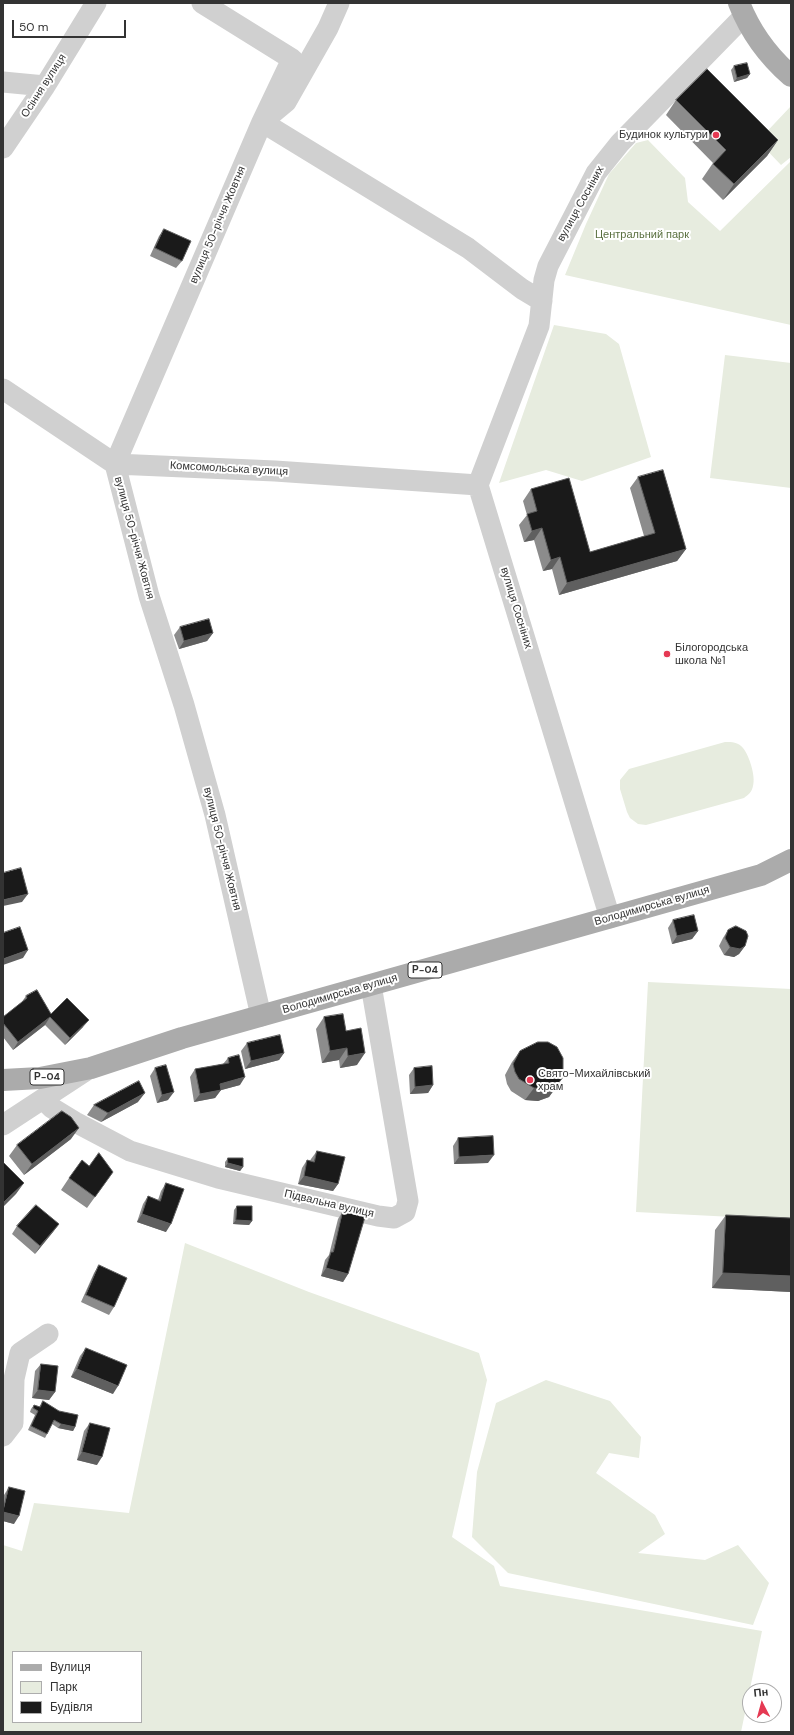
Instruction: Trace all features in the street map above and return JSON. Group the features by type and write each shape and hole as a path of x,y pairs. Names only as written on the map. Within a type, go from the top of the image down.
{"main road":[{"path":"742,10 764,48 791,76"},
{"name":"Володимирська вулиця","path":"761,875 791,860"},
{"name":"Володимирська вулиця","path":"91,1068 182,1038 761,875 791,872"},
{"name":"Р-04","path":"3,1080 40,1078 91,1068"}],"street":[{"name":"Осіння вулиця","path":"3,148 45,86 96,3"},
{"path":"202,3 292,59 262,122 468,248 522,289 542,301"},
{"name":"вулиця 50-річчя Жовтня","path":"261,1016 215,814 184,705 149,596 115,464 262,122 286,102 328,28 339,3"},
{"name":"вулиця Сосніних","path":"610,918 478,485 539,326 548,266 596,173 620,143 742,10"},
{"path":"3,82 45,86"},
{"path":"3,389 115,464"},
{"name":"Комсомольська вулиця","path":"115,464 275,471 478,485"},
{"name":"Підвальна вулиця","path":"43,1099 52,1108 75,1122 130,1151 218,1178 378,1216 394,1218 405,1212 408,1201 371,985"},
{"name":"Володимирська вулиця","path":"3,1125 91,1068"},
{"path":"3,1436 13,1423 14,1379 20,1353 48,1334"}],"green space":[{"path":"791,106 791,157 781,165 758,141"},
{"name":"Центральний парк","path":"648,140 685,178 688,202 720,231 791,161 791,325 565,275 609,174 636,143"},
{"path":"554,325 606,334 619,344 651,457 582,481 546,470 499,483"},
{"path":"725,355 791,363 791,488 710,478"},
{"path":"725,742 735,743 741,746 750,760 754,782 752,790 747,796 646,825 638,824 630,818 620,789 620,780 629,769"},
{"path":"648,982 791,989 791,1220 636,1212"},
{"path":"185,1243 309,1292 479,1353 487,1380 452,1537 494,1566 500,1586 762,1631 751,1683 742,1683 743,1723 741,1732 3,1732 3,1545 22,1551 34,1503 129,1513"},
{"path":"546,1380 610,1401 641,1437 639,1458 609,1453 596,1473 655,1515 665,1534 638,1553 705,1560 738,1545 769,1583 753,1625 508,1573 472,1537 477,1472 496,1403"}],"building":[{"path":"747,63 750,74 737,78 734,66"},
{"path":"707,69 778,140 734,184 713,164 726,150 676,100"},
{"path":"164,229 191,241 182,261 155,248"},
{"path":"663,470 686,549 567,583 560,557 551,560 542,528 532,531 527,514 537,511 531,489 569,478 590,552 655,533 638,477"},
{"path":"209,619 213,633 184,641 180,627"},
{"path":"21,868 28,894 3,900 3,873"},
{"path":"694,915 698,931 677,936 673,920"},
{"path":"736,926 746,931 748,936 745,946 740,949 730,947 725,938 728,930"},
{"path":"20,927 28,950 3,959 3,933"},
{"path":"37,990 51,1014 67,998 89,1020 70,1038 50,1017 18,1042 3,1023 3,1017 27,998 26,996"},
{"path":"343,1014 346,1031 361,1028 365,1053 348,1056 347,1048 330,1051 324,1017"},
{"path":"280,1035 284,1053 251,1061 247,1043"},
{"name":"Свято-Михайлівський храм","path":"538,1042 548,1042 557,1047 563,1058 563,1077 557,1085 546,1089 534,1088 519,1079 513,1064 520,1051"},
{"path":"239,1055 245,1077 220,1084 221,1090 200,1094 195,1069 229,1063 228,1058"},
{"path":"166,1065 174,1092 162,1095 155,1068"},
{"path":"432,1066 433,1085 415,1087 414,1068"},
{"path":"139,1081 145,1093 108,1113 94,1105"},
{"path":"62,1111 71,1117 79,1128 32,1164 17,1145"},
{"path":"493,1136 494,1155 459,1157 458,1138"},
{"path":"317,1151 345,1157 338,1184 304,1176 307,1160 314,1162"},
{"path":"99,1153 113,1172 95,1197 69,1178 82,1160 89,1166"},
{"path":"228,1158 243,1158 243,1167 228,1163"},
{"path":"3,1162 24,1183 3,1203"},
{"path":"166,1183 184,1189 171,1224 142,1214 148,1196 160,1201"},
{"path":"36,1205 59,1224 40,1246 17,1226"},
{"path":"237,1206 252,1206 252,1221 236,1220"},
{"path":"343,1211 365,1217 348,1274 326,1268 331,1252 333,1252"},
{"path":"726,1215 791,1218 791,1276 723,1273"},
{"path":"99,1265 127,1278 114,1307 86,1295"},
{"path":"86,1348 127,1365 118,1386 77,1369"},
{"path":"41,1364 58,1366 55,1392 38,1390"},
{"path":"43,1401 59,1411 78,1415 75,1427 61,1424 54,1420 47,1434 31,1426 38,1411 33,1408 34,1405 40,1407"},
{"path":"90,1423 110,1428 102,1457 82,1452"},
{"path":"9,1487 25,1491 19,1516 3,1512"}],"place":[{"name":"Будинок культури","path":"716,135"},
{"name":"Білогородська школа №1","path":"667,654"},
{"name":"Свято-Михайлівський храм","path":"530,1080"}]}
